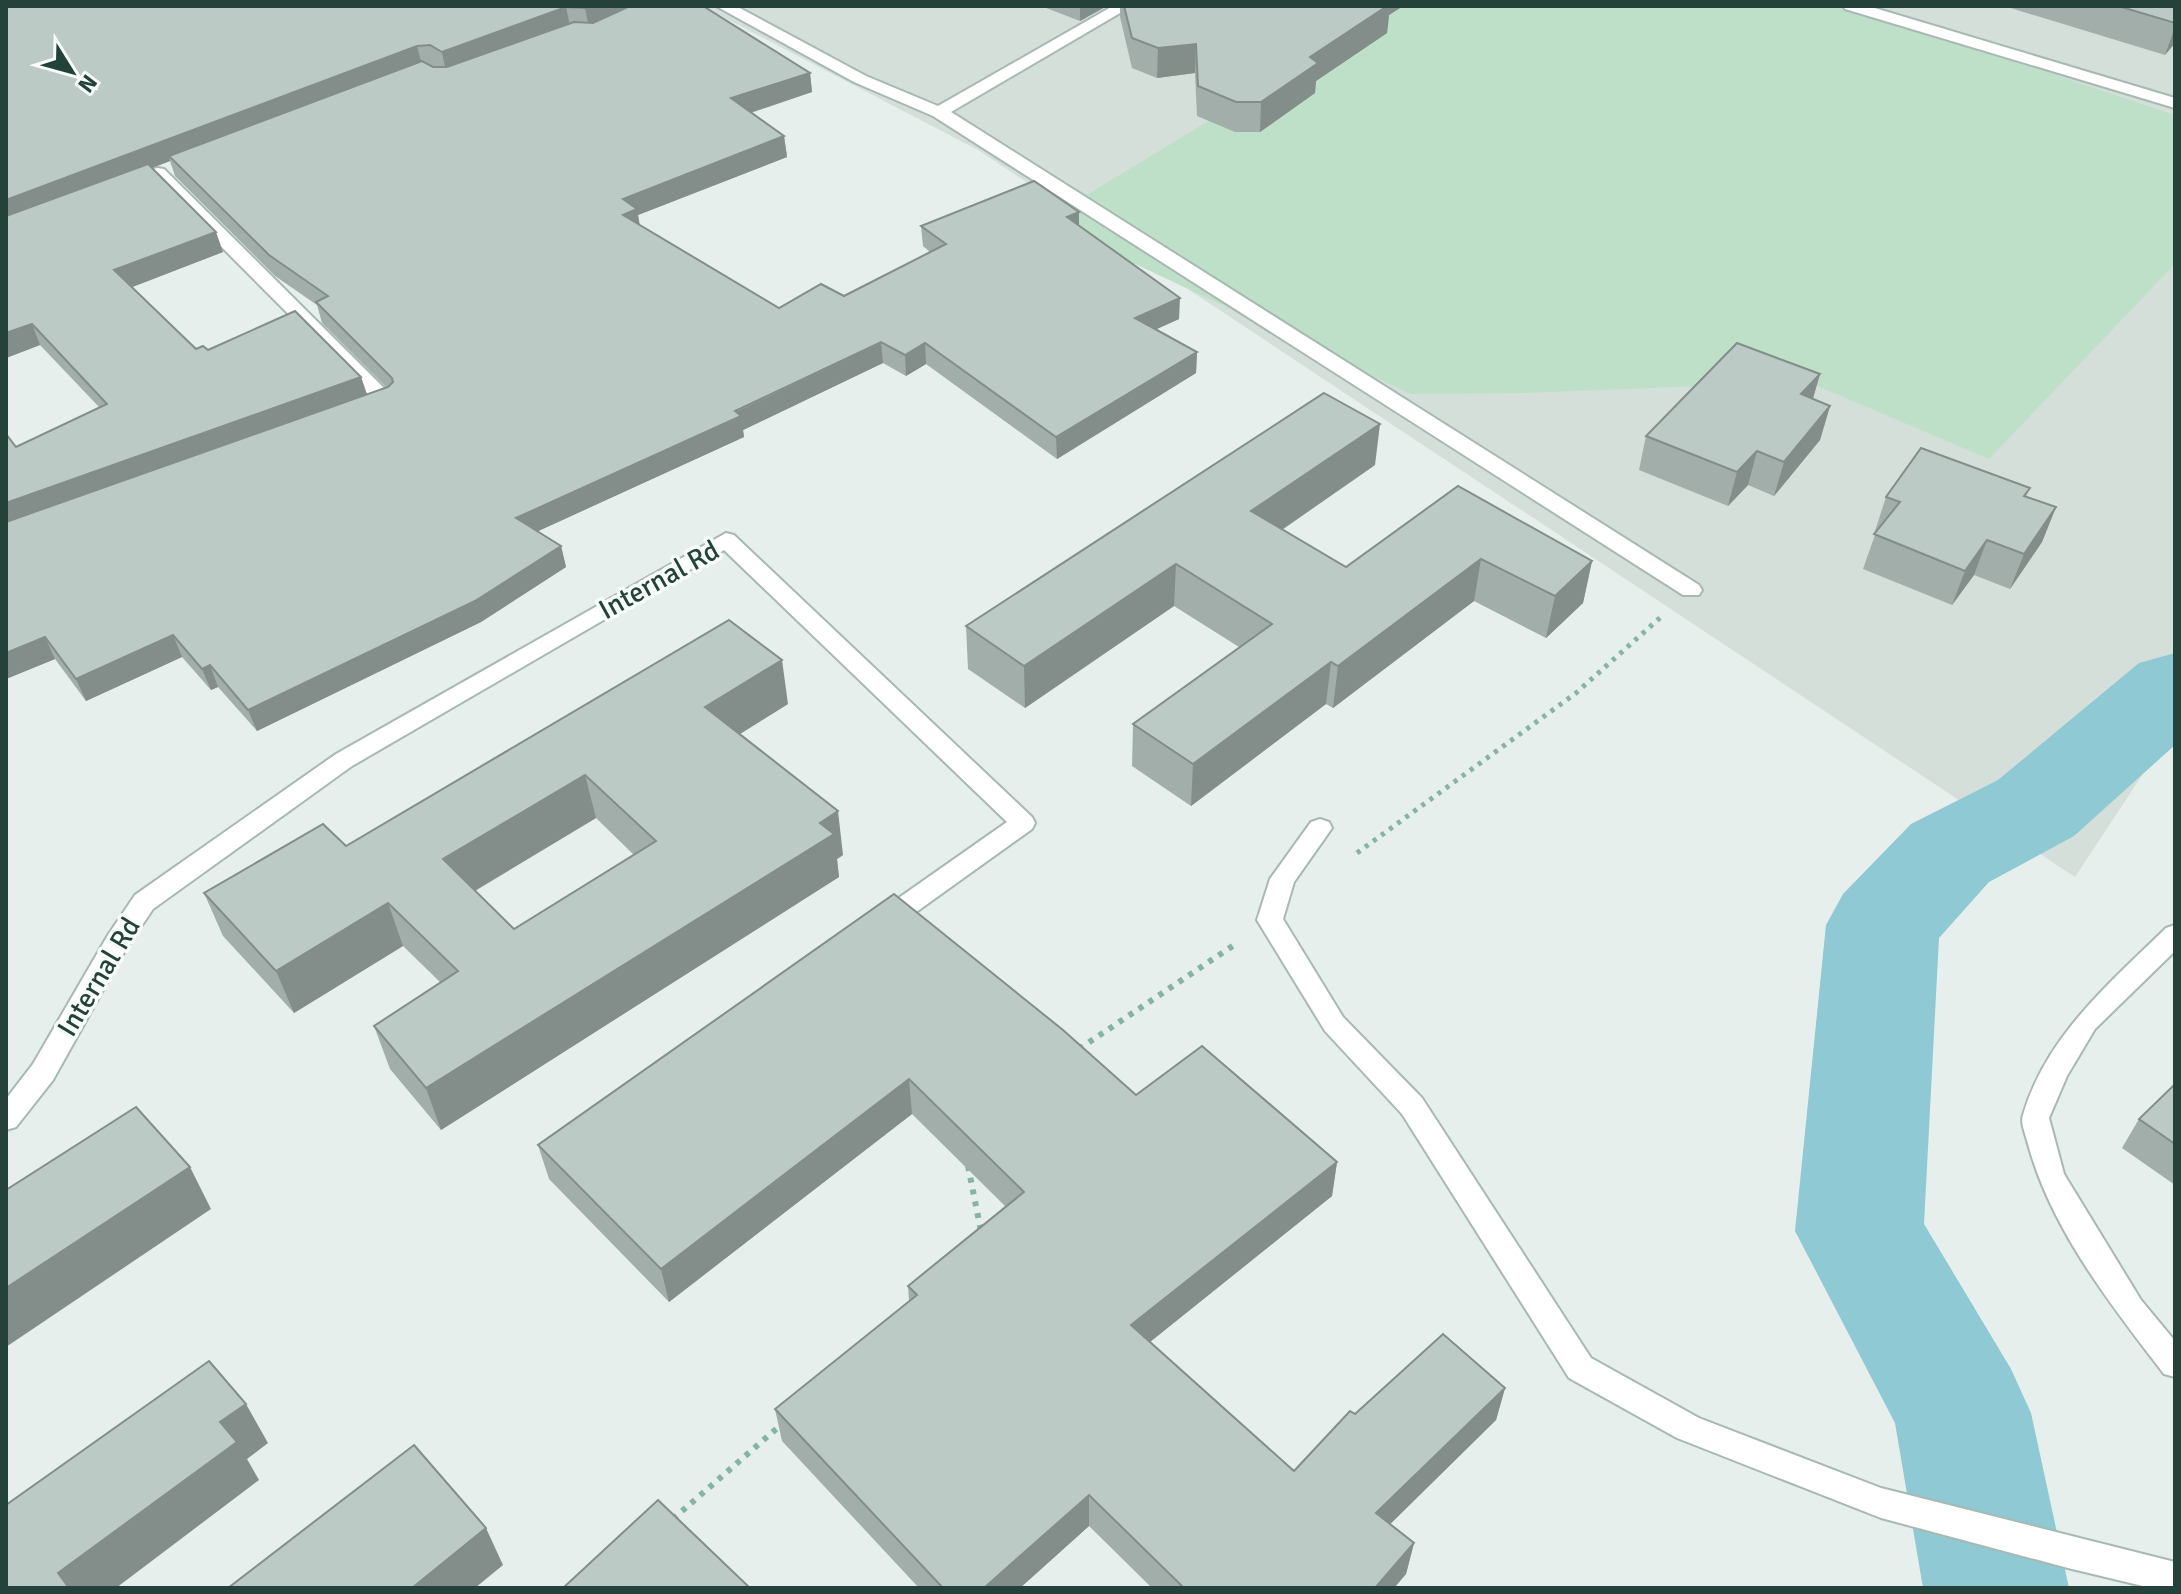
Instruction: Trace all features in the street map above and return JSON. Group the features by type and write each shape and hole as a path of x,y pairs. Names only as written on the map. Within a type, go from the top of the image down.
{"street":[{"path":"724,6 860,79 939,112 1691,590"},
{"path":"939,112 1124,6"},
{"path":"1851,6 2175,103"},
{"path":"181,165 151,176 386,401 356,412"},
{"name":"Internal Rd","path":"6,1119 43,1072 117,942 144,902 344,760 726,540 1023,823 868,933"},
{"path":"1320,828 1282,879 1270,920 1334,1024 1412,1106 1580,1368 1688,1428 1881,1503 2175,1578"},
{"path":"2175,935 2086,1022 2055,1072 2035,1118 2051,1176 2131,1309 2175,1364"}],"path":[{"path":"1352,856 1576,693 1691,590"},
{"path":"1076,1051 1270,920"},
{"path":"966,1159 982,1234"},
{"path":"662,1529 792,1415"}],"shaded area":[{"path":"702,6 2175,6 2175,725 2075,877 978,150"}],"green space":[{"path":"1397,6 1849,6 2175,115 2175,264 1989,459 1808,382 1525,393 1411,394 1044,221"}],"building":[{"path":"6,6 591,6 566,7 442,52 430,45 417,46 6,200"},
{"path":"630,6 703,6 810,73 731,98 784,136 623,199 637,209 623,215 779,308 821,284 844,296 946,244 921,226 1034,181 1079,212 1067,217 1180,298 1135,318 1197,352 1056,437 925,343 905,355 881,342 735,411 741,416 516,518 561,546 475,601 248,710 210,665 202,669 173,635 76,679 45,637 6,653 6,522 388,387 393,382 316,302 328,296 269,255 169,156 422,61 433,67 447,67 574,22 593,23"},
{"path":"1124,6 1387,6 1310,57 1318,63 1261,102 1236,102 1198,86 1196,44 1158,48 1132,38"},
{"path":"2118,6 2175,6 2175,23"},
{"path":"148,164 216,232 114,270 196,349 203,346 208,350 295,311 361,377 6,503 6,434 16,447 107,404 32,324 6,333 6,216"},
{"path":"1737,343 1820,374 1801,394 1830,406 1784,462 1757,451 1737,472 1646,436"},
{"path":"1324,393 1380,424 1251,511 1346,567 1458,486 1592,561 1555,596 1481,559 1338,666 1331,662 1193,764 1133,724 1272,624 1176,564 1024,666 966,626"},
{"path":"1921,448 2030,488 2024,496 2056,507 2024,554 1987,540 1965,571 1874,534 1900,502 1886,497"},
{"path":"729,620 782,660 705,707 838,811 820,823 834,834 426,1088 374,1026 458,971 388,903 276,971 204,893 323,824 346,846","holes":["585,775 656,841 514,929 443,859"]},
{"path":"894,894 1063,1030 1136,1095 1202,1046 1337,1162 1131,1325 1294,1471 1350,1411 1355,1414 1443,1334 1505,1388 1376,1513 1414,1543 1375,1588 1184,1588 1089,1495 984,1588 943,1588 775,1409 917,1295 908,1286 1024,1192 909,1079 661,1269 538,1145"},
{"path":"2175,1084 2175,1144 2139,1119"},
{"path":"136,1107 190,1167 6,1288 6,1190"},
{"path":"209,1361 246,1404 220,1422 237,1442 58,1573 69,1588 6,1588 6,1505"},
{"path":"414,1445 486,1528 412,1588 228,1588"},
{"path":"658,1500 750,1588 563,1588"}],"waterway":[{"path":"1996,1588 1962,1413 1859,1231 1883,925 1950,853 2036,808 2175,688"}]}
